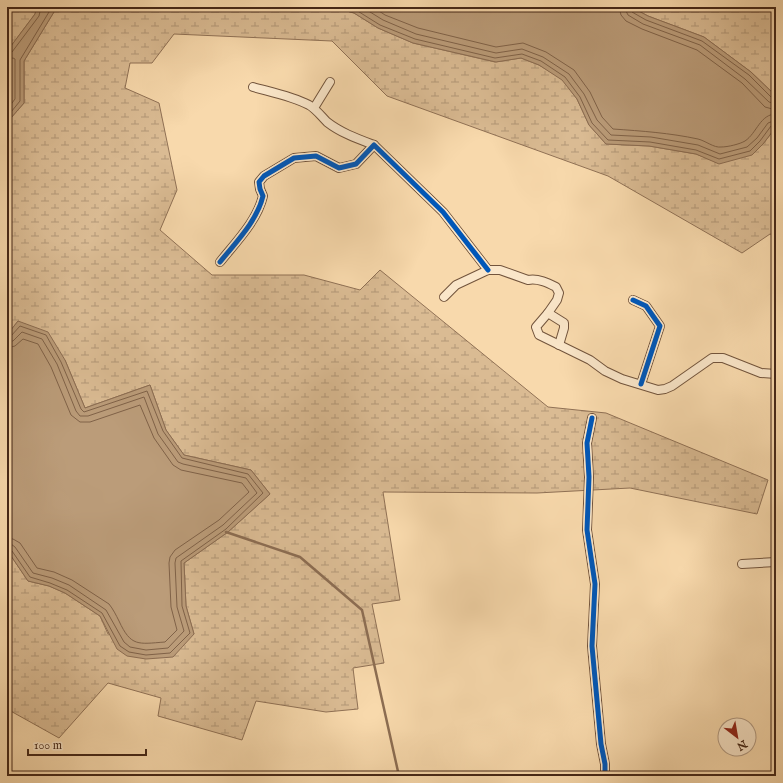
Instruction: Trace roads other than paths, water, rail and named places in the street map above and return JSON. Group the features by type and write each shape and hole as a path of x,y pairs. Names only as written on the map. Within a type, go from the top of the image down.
{"street":[{"path":"314,108 330,82"},
{"path":"253,87 289,97 314,108 326,121 336,128 374,145 443,212 488,270"},
{"path":"220,262 244,232 261,205 263,196 259,182 264,176 294,158 316,156 339,168 356,164 374,145"},
{"path":"444,297 456,285 488,270 500,270 528,280 532,279 545,282 556,287 559,293 557,300 536,327 537,332 541,336 590,360 605,371 658,390 665,389 712,358 723,358 761,373 776,374"},
{"path":"633,300 646,306 660,326 641,384"},
{"path":"548,313 564,323 559,345"},
{"path":"592,418 587,443 589,477 587,530 596,584 592,646 605,776"},
{"path":"742,564 776,562"}],"water":[{"path":"37,7 57,7 24,61 24,103 10,119 7,114 8,50 35,14"},
{"path":"332,7 631,7 648,16 704,37 751,72 776,96 776,127 752,155 719,164 696,154 649,146 606,144 589,125 577,99 562,80 539,65 521,58 496,62 413,43 378,28 354,13"},
{"path":"18,321 48,332 65,360 85,408 150,385 166,430 184,455 251,470 270,494 228,532 184,563 186,606 194,634 173,657 146,659 127,656 117,649 100,616 65,593 49,586 28,581 7,550 7,335"}],"waterway":[{"path":"226,532 300,557 362,610 399,776"}]}
